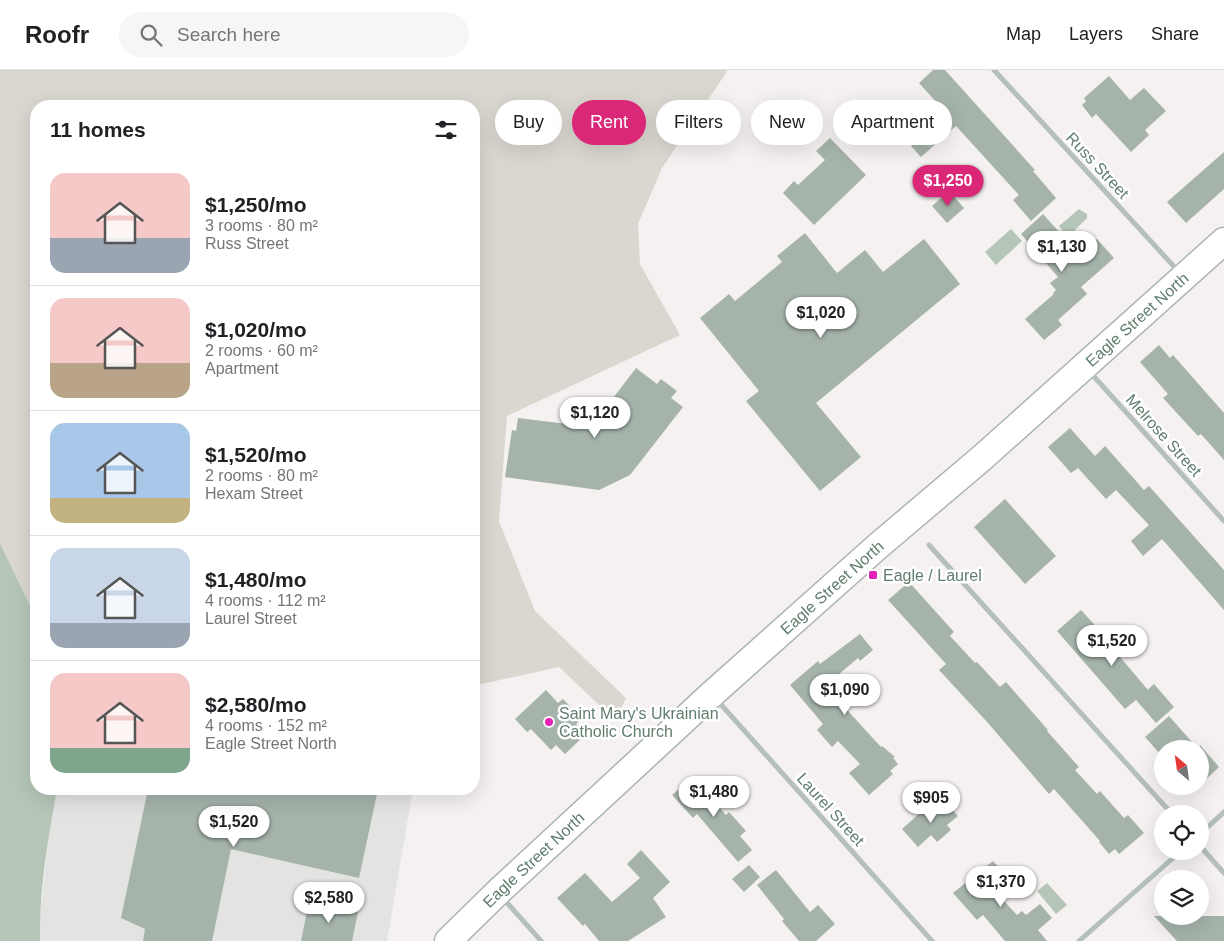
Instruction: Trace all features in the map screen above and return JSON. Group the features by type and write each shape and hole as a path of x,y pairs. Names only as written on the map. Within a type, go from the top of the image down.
{"main road":[{"name":"Eagle Street North","path":"448,941 498,892 712,694 878,546 983,457 1224,241"}],"street":[{"name":"Russ Street","path":"994,70 1183,277"},
{"name":"Melrose Street","path":"1085,366 1224,521"},
{"path":"929,545 1164,805"},
{"name":"Laurel Street","path":"712,694 932,941"},
{"path":"1209,826 1224,812"},
{"path":"1209,856 1224,873"},
{"path":"1079,941 1171,860"},
{"path":"498,892 541,941"}],"shaded area":[{"path":"0,70 728,70 708,100 656,100 656,145 677,145 662,168 638,224 640,264 680,335 507,416 499,521 535,611 626,698 615,720 559,667 480,684 480,100 30,100 30,606 0,543"},
{"path":"1079,209 1087,214 1087,218 1068,237 1059,226"},
{"path":"1011,229 1022,241 996,265 985,252"},
{"path":"0,543 30,606 30,795 56,795 47,846 40,941 0,941"},
{"path":"56,795 412,795 387,941 40,941 40,917 50,825"},
{"path":"1047,883 1067,905 1056,914 1037,891"}],"building":[{"path":"933,70 945,70 1035,170 1033,171 1056,198 1031,221 1013,200 1019,195 956,126 952,130 952,100 934,100 919,83"},
{"path":"1109,76 1130,100 1144,88 1166,111 1145,130 1149,135 1131,152 1096,114 1092,118 1082,105 1086,101 1084,98"},
{"path":"830,138 833,141 833,145 837,145 866,175 814,225 783,193 794,181 798,185 825,160 816,151"},
{"path":"912,145 935,145 921,157"},
{"path":"1224,152 1224,189 1186,223 1167,202"},
{"path":"949,191 964,208 947,223 932,206"},
{"path":"1043,214 1079,254 1097,239 1114,258 1081,287 1087,294 1058,320 1062,325 1044,340 1025,319 1054,294 1056,290 1050,283 1058,277 1021,234"},
{"path":"805,233 837,273 865,250 883,272 924,239 960,284 816,403 861,457 820,491 746,401 759,391 700,318 729,294 735,301 782,262 777,256"},
{"path":"1159,345 1170,358 1173,355 1224,413 1224,460 1201,434 1198,436 1163,398 1168,394 1140,362"},
{"path":"636,368 657,384 661,379 677,391 671,398 683,407 630,475 599,490 505,477 512,430 516,431 518,418 591,427"},
{"path":"1070,428 1095,456 1105,446 1144,490 1149,486 1224,570 1224,610 1162,539 1143,556 1131,541 1149,525 1116,490 1106,499 1078,468 1071,473 1048,447"},
{"path":"1005,499 1056,556 1025,584 974,527"},
{"path":"909,582 954,632 950,636 975,663 977,662 1000,687 1006,682 1079,767 1075,770 1097,794 1100,791 1124,818 1128,815 1144,833 1119,854 1115,849 1109,854 1100,841 1054,789 1049,794 939,670 946,664 888,600"},
{"path":"1081,610 1111,643 1109,644 1148,690 1154,684 1174,707 1156,723 1136,700 1125,709 1057,631"},
{"path":"860,634 873,650 860,661 858,658 825,686 881,747 895,757 893,758 898,764 890,771 893,774 869,795 849,773 860,764 838,741 832,747 817,730 823,724 790,685 818,661 820,664"},
{"name":"Saint Mary's Ukrainian Catholic Church","path":"546,690 558,703 563,699 582,719 576,724 586,734 565,754 556,745 551,750 531,729 527,732 515,719"},
{"path":"1169,716 1190,740 1154,740 1154,747 1145,737"},
{"path":"1209,755 1219,767 1209,776"},
{"path":"691,779 697,786 699,784 726,815 729,812 746,831 740,836 752,850 738,862 697,814 693,818 672,795"},
{"path":"147,795 377,795 359,878 231,849 212,941 143,941 145,929 121,918"},
{"path":"942,799 958,816 947,825 951,830 937,842 931,835 918,847 902,829 929,805 932,809"},
{"path":"641,850 670,882 653,898 666,917 628,941 599,941 585,924 583,926 557,898 585,873 612,902 640,878 627,864"},
{"path":"993,861 1006,875 992,888 1017,915 1022,911 1026,915 1040,904 1052,918 1038,930 1047,941 1005,941 983,915 977,920 953,893"},
{"path":"749,865 760,877 744,892 732,879"},
{"path":"776,870 810,912 818,905 835,924 816,941 799,941 782,921 784,919 757,885"},
{"path":"309,902 358,912 352,941 301,941"},
{"path":"1209,916 1224,916 1224,941 1177,941 1162,925 1209,925"}],"place":[{"name":"Eagle / Laurel","path":"873,575"},
{"name":"Saint Mary's Ukrainian Catholic Church","path":"549,722"}]}
